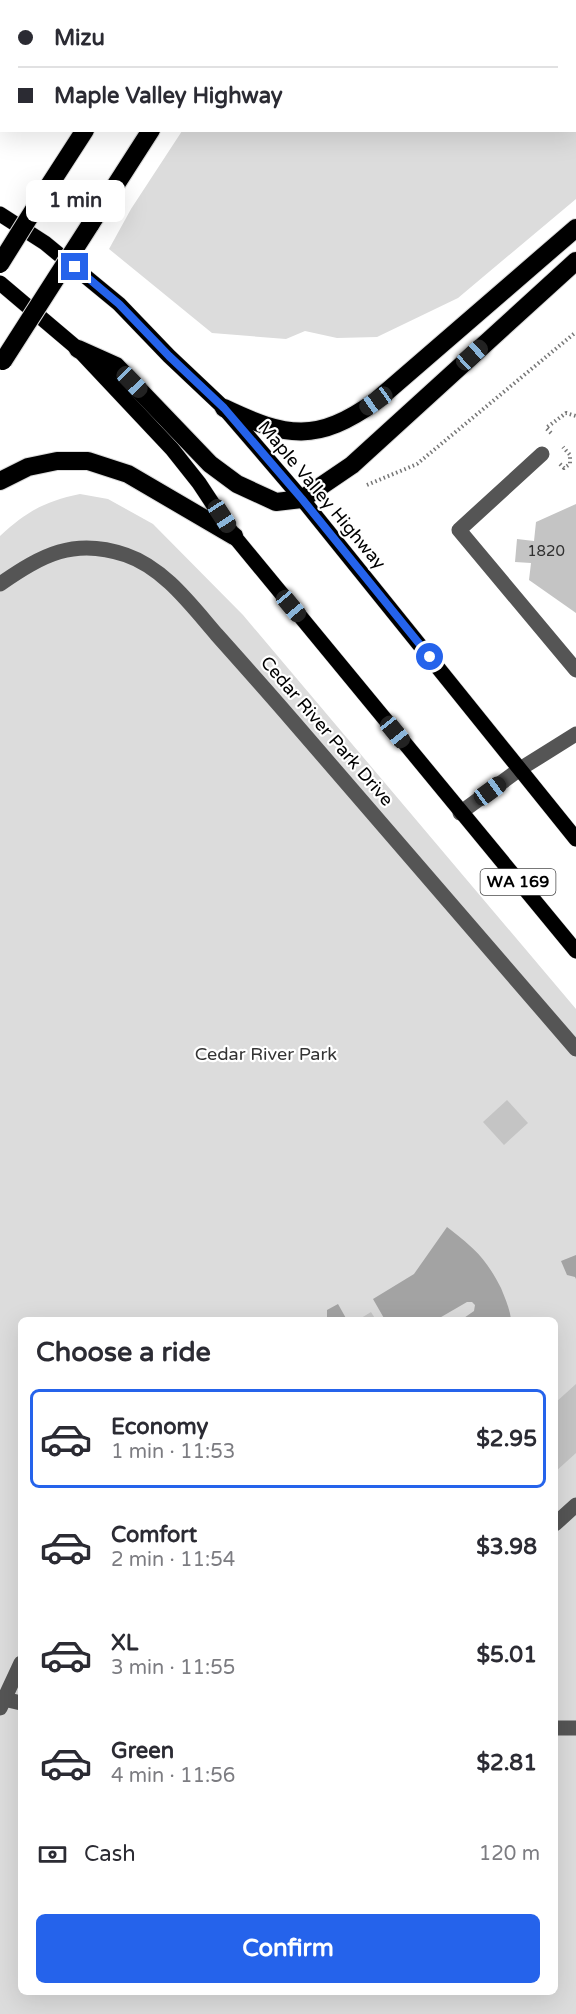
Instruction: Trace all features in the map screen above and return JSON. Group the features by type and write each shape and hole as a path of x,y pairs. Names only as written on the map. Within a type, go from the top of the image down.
{"highway":[{"path":"0,264 84,132"},
{"path":"1,363 149,132"},
{"path":"224,408 259,425 284,431 326,428 351,419 376,401 576,228"},
{"path":"78,349 116,366 210,464 237,484 276,502 302,499 352,465 576,261"},
{"path":"0,481 28,467 57,461 88,461 129,474 234,536"}],"main road":[{"name":"Maple Valley Highway","path":"0,214 45,243 119,304 224,408 302,499 576,839"},
{"name":"WA 169","path":"0,283 78,349 172,449 200,483 234,536 576,951"}],"street":[{"path":"542,454 459,530 574,664"},
{"name":"Cedar River Park Drive","path":"0,584 31,562 58,551 82,548 102,549 126,555 148,565 180,594 244,664 576,1049"},
{"path":"460,813 520,769 576,734"},
{"path":"558,1521 576,1505"},
{"path":"18,1669 1,1702 18,1703"},
{"path":"558,1728 576,1728"}],"path":[{"path":"367,485 417,464 576,332"},
{"path":"546,428 566,413 576,416"}],"green space":[{"path":"181,132 576,132 576,199 458,298 377,337 337,338 305,331 286,339 212,333 109,249 131,209"},
{"name":"Cedar River Park","path":"80,494 108,499 153,524 243,615 576,1009 576,2014 0,2014 0,536 19,520 46,504"}],"shaded area":[{"path":"447,1227 472,1247 490,1268 501,1288 510,1317 465,1317 474,1311 475,1305 467,1302 441,1317 383,1317 373,1299 414,1274"},
{"path":"576,1255 576,1279 567,1275 561,1261"},
{"path":"338,1304 345,1317 327,1317 327,1310"}],"building":[{"path":"576,504 576,613 529,580 531,563 515,562 517,539 534,541 536,522"},
{"path":"507,1100 528,1123 504,1145 483,1122"},
{"path":"371,1312 374,1317 363,1317"},
{"path":"576,1384 576,1453 558,1469 558,1400"}],"route":[{"path":"75,267 119,304 224,408 302,499 430,657"}]}
